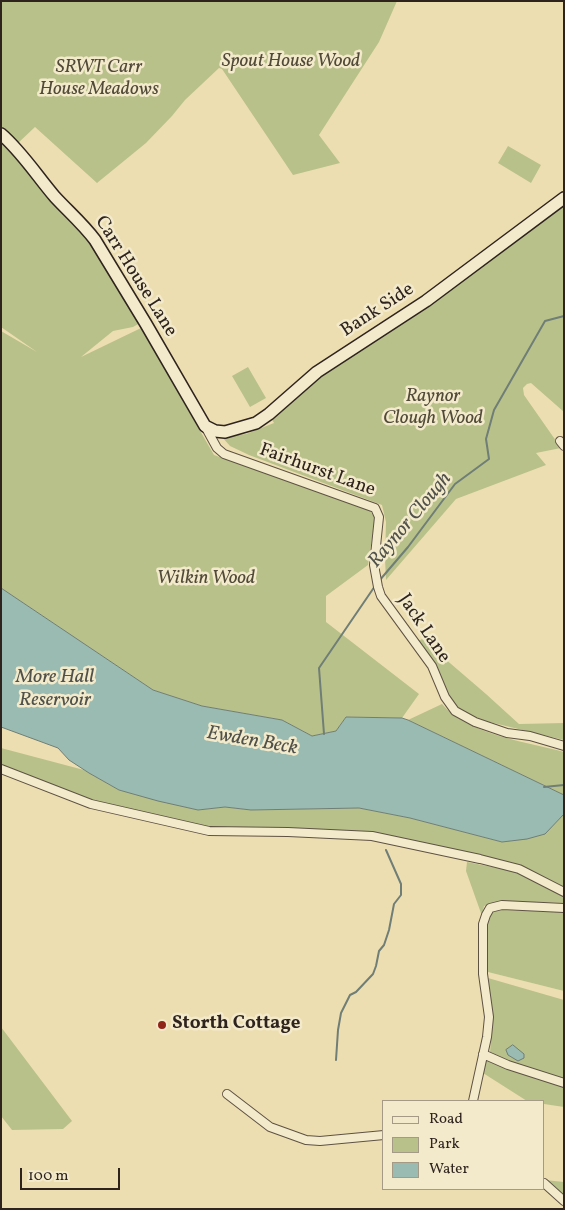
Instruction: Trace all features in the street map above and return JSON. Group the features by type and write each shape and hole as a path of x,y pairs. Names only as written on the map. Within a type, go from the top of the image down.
{"street":[{"name":"Carr House Lane","path":"1,134 95,240 205,426"},
{"name":"Bank Side","path":"205,426 216,431 225,432 256,423 317,372 426,301 564,198"},
{"name":"Fairhurst Lane","path":"205,426 217,448 224,454 375,508 379,517 374,565 381,596"},
{"name":"Jack Lane","path":"381,596 432,666 444,697 456,712 475,722 507,733 530,736 564,746"},
{"path":"1,769 91,804 209,831 372,836 519,869 564,892"},
{"path":"473,1100 487,1037 489,1017 483,974 486,914 490,908 502,905 564,908"},
{"path":"483,1054 564,1083"},
{"path":"227,1094 270,1127 306,1140 320,1141 382,1135"},
{"path":"545,1185 564,1201"}],"green space":[{"path":"1,1 397,1 379,42 319,135 340,163 293,175 222,69 219,68 185,100 146,143 97,183 35,127 16,145 1,131"},
{"name":"Wilkin Wood","path":"1,137 79,225 140,323 133,327 113,331 81,357 141,328 214,455 370,511 375,518 368,565 326,596 326,622 419,694 402,718 346,717 336,731 312,736 282,720 202,706 153,690 1,588 1,331 37,352 1,327"},
{"path":"508,146 541,165 531,183 498,163"},
{"name":"Raynor Clough Wood","path":"564,205 564,412 531,383 523,388 524,395 561,448 536,453 546,465 456,499 386,580 386,522 382,505 249,455 230,446 222,437 246,434 274,423 270,416 321,373 411,315 497,256"},
{"path":"248,367 266,398 250,407 232,376"},
{"path":"422,639 519,724 564,723 564,740 481,720 465,713 453,703 433,662 417,642"},
{"path":"442,704 460,719 487,732 564,752 564,795 408,720"},
{"path":"1,748 84,770 119,790 198,810 225,807 251,810 359,808 410,818 502,842 544,834 564,814 564,887 521,866 500,860 364,831 210,827 90,800 1,766"},
{"path":"467,862 518,872 564,897 564,903 501,901 484,906 482,916 466,871"},
{"path":"501,910 564,912 564,991 488,972 489,916 492,912"},
{"path":"488,978 564,1000 564,1080 522,1066 490,1052 491,1015"},
{"path":"1,1027 72,1121 63,1129 12,1130 1,1116"},
{"path":"487,1058 564,1086 564,1107 545,1104 545,1100 525,1100 483,1073"},
{"path":"545,1180 564,1182 564,1196"}],"water":[{"name":"More Hall Reservoir","path":"1,588 153,690 202,706 282,720 312,736 336,731 346,717 402,718 564,795 564,814 545,834 527,839 502,842 410,818 359,808 251,810 225,807 198,810 119,790 69,760 58,748 1,727"},
{"path":"513,1045 524,1054 524,1058 518,1061 508,1055 506,1050"}],"waterway":[{"name":"Raynor Clough","path":"379,581 408,547 455,484 489,459 486,439 494,410 545,321 564,316"},
{"name":"Raynor Clough","path":"324,734 319,668 375,586"},
{"name":"Ewden Beck","path":"544,787 564,785"},
{"path":"336,1060 341,1013 350,995 356,992 373,974 379,951 384,945 389,930 394,904 401,895 401,884 386,850"}],"place":[{"name":"Storth Cottage","path":"162,1025"}],"park label":[{"name":"Spout House Wood","path":"291,63"},
{"name":"SRWT Carr House Meadows","path":"99,80"}]}
